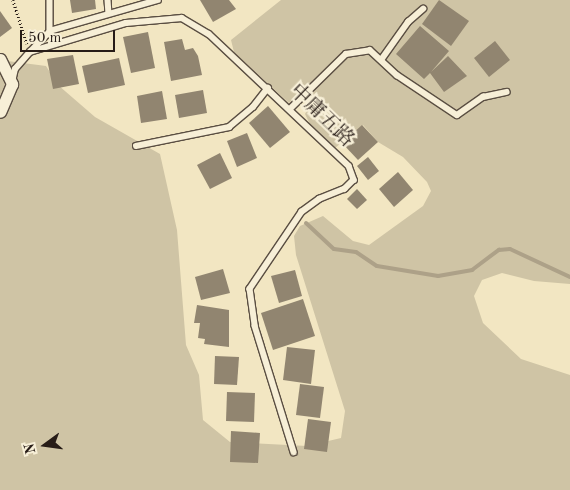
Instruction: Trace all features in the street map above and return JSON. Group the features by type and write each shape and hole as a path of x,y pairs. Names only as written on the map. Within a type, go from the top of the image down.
{"street":[{"path":"0,112 12,84 1,60"}],"lane":[{"path":"50,0 50,31"},
{"path":"108,0 109,14"},
{"path":"12,84 16,68 50,31 158,0"},
{"path":"381,60 408,22 423,9"},
{"name":"中庸五路","path":"30,52 126,23 182,18 209,34 349,166 354,180 345,189 320,199 302,212 250,289 256,326 294,452"},
{"path":"290,109 346,54 370,50 457,115 483,97 506,92"},
{"path":"136,146 229,126 253,106 268,88"}],"path":[{"path":"13,0 30,52"}],"shaded area":[{"path":"281,0 570,0 570,284 534,281 502,273 482,280 474,296 483,323 521,359 570,375 570,490 0,490 0,60 46,66 58,85 95,117 160,154 177,230 186,345 199,375 203,420 230,442 307,446 341,438 345,411 296,255 294,236 300,226 323,216 353,241 369,245 423,206 431,191 427,182 403,157 378,142 363,125 335,148 310,124 305,114 315,97 303,89 289,103 234,52 231,40"}],"building":[{"path":"70,0 95,0 96,9 72,13"},
{"path":"200,0 229,0 236,9 213,22"},
{"path":"439,0 469,21 451,46 422,24"},
{"path":"0,11 12,28 0,37"},
{"path":"420,26 449,51 431,72 448,56 467,76 444,92 430,73 424,79 396,54"},
{"path":"148,32 155,68 131,73 123,37"},
{"path":"182,39 185,50 193,48 198,56 202,75 171,81 164,42"},
{"path":"495,41 510,60 489,77 474,58"},
{"path":"73,55 79,84 53,89 47,59"},
{"path":"119,58 125,85 88,93 82,66"},
{"path":"203,90 207,113 179,118 175,95"},
{"path":"162,91 167,119 141,123 137,96"},
{"path":"268,106 290,132 270,148 249,123"},
{"path":"362,125 378,142 358,160 342,143"},
{"path":"247,133 257,158 237,167 227,141"},
{"path":"220,153 232,178 210,189 197,165"},
{"path":"368,157 379,171 368,180 357,166"},
{"path":"398,172 413,190 394,207 379,189"},
{"path":"357,189 367,200 357,209 347,199"},
{"path":"223,269 230,293 201,300 195,277"},
{"path":"295,270 302,296 279,303 271,276"},
{"path":"303,299 315,336 273,350 261,313"},
{"path":"197,305 229,310 229,347 204,344 205,339 198,338 200,323 194,323"},
{"path":"287,347 315,350 311,384 283,380"},
{"path":"215,356 239,357 237,385 214,384"},
{"path":"300,384 324,387 320,418 296,415"},
{"path":"227,392 255,393 254,422 226,421"},
{"path":"308,419 331,422 327,452 304,449"},
{"path":"231,431 260,433 258,463 230,462"}],"waterway":[{"path":"306,223 334,249 356,252 377,266 438,276 472,270 499,250 510,249 570,277"}]}
